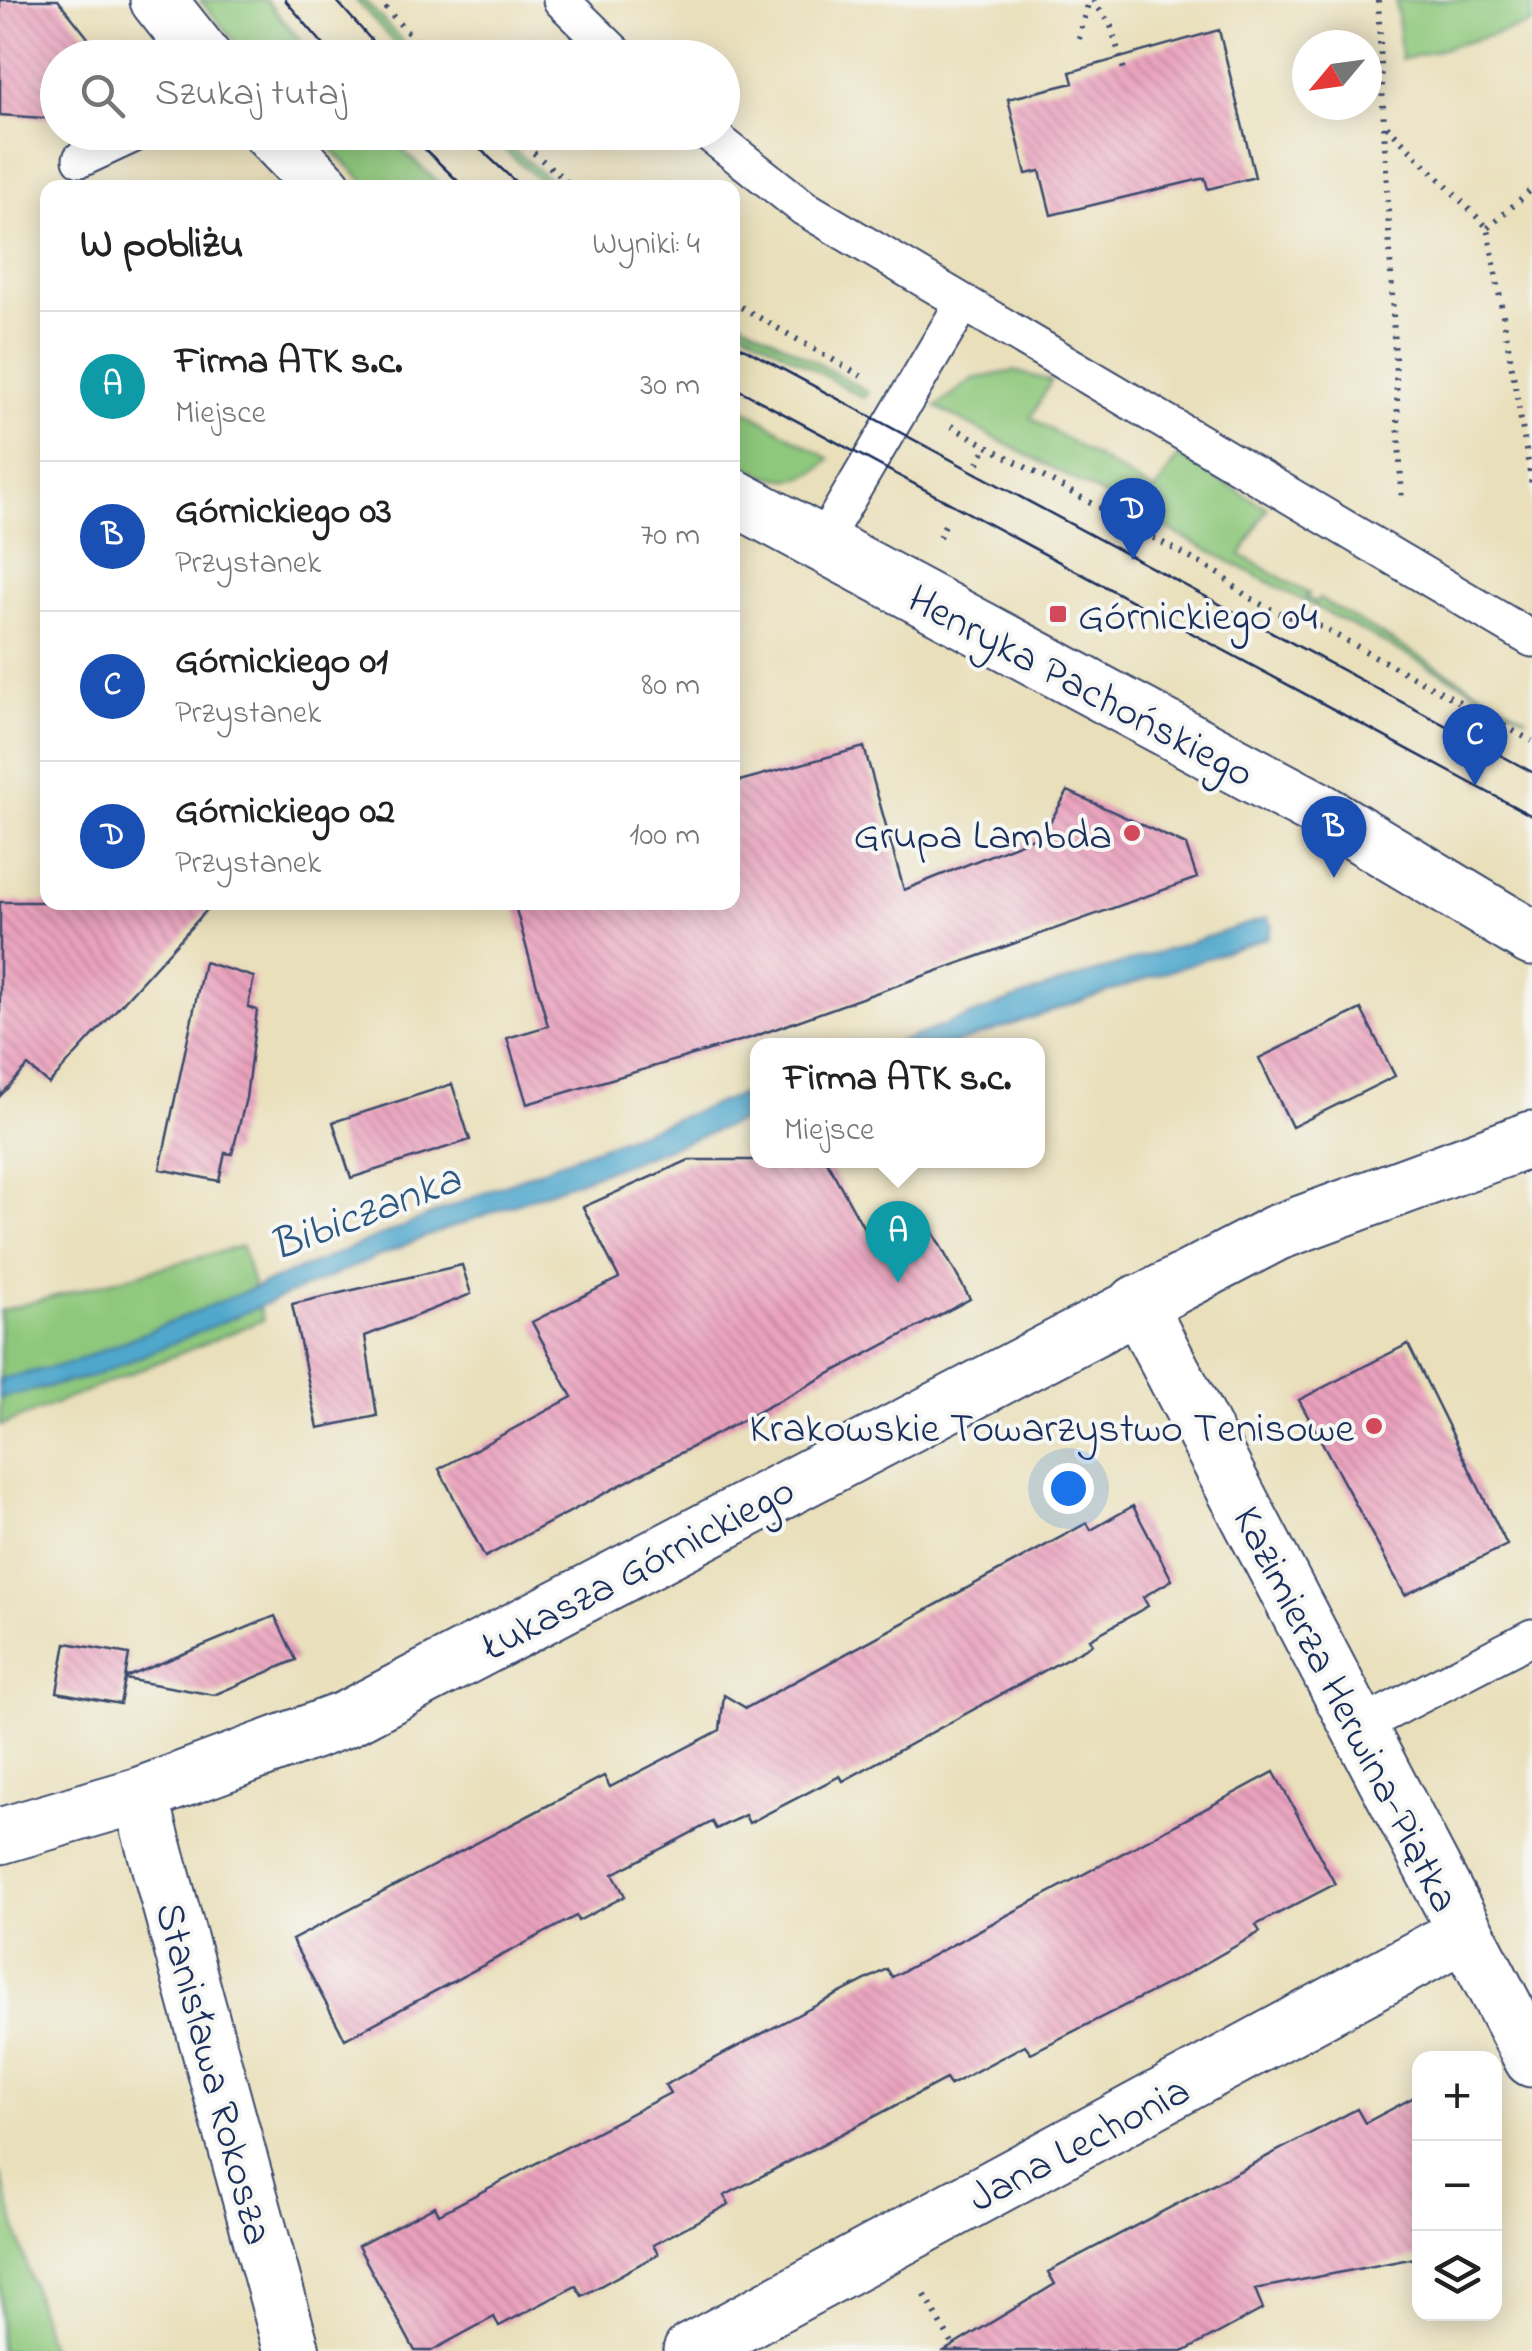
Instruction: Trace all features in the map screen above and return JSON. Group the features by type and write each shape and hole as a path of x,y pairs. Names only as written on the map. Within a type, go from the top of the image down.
{"street":[{"path":"158,0 190,40"},
{"path":"287,150 316,180"},
{"name":"Henryka Pachońskiego","path":"740,500 1317,810 1532,938"},
{"name":"Łukasza Górnickiego","path":"0,1836 140,1795 346,1719 1276,1233 1532,1140"},
{"name":"Kazimierza Herwina-Piątka","path":"1136,1303 1532,2059"},
{"name":"Stanisława Rokosza","path":"140,1795 292,2351"},
{"name":"Jana Lechonia","path":"691,2351 1465,1933"}],"lane":[{"path":"561,0 602,40"},
{"path":"81,159 100,150"},
{"path":"729,150 804,208 1532,639"},
{"path":"821,544 963,303"},
{"path":"1359,1727 1532,1638"}],"path":[{"path":"378,0 414,40"},
{"path":"1080,39 1091,0"},
{"path":"1091,0 1110,26 1124,70"},
{"path":"1378,0 1388,126 1404,565"},
{"path":"1388,126 1488,228 1532,485"},
{"path":"531,150 565,180"},
{"path":"1488,228 1532,189"},
{"path":"740,307 872,382"},
{"path":"943,422 1223,576 1237,591 1288,618 1318,625 1532,741"},
{"path":"978,463 986,447"}],"green space":[{"path":"200,0 266,0 300,40 234,40"},
{"path":"356,0 364,0 401,40 392,40"},
{"path":"1396,0 1532,0 1532,24 1401,60"},
{"path":"332,150 403,150 435,180 363,180"},
{"path":"505,150 514,150 550,180 540,180"},
{"path":"740,320 868,392 864,398 740,327"},
{"path":"1014,371 1051,381 1031,418 1155,492 1178,456 1267,508 1241,555 1309,594 1306,597 1316,603 1319,599 1527,718 936,407 973,379"},
{"path":"740,407 830,459 818,470 795,479 758,472 740,463"},
{"path":"242,1246 263,1320 0,1426 0,1311"},
{"path":"0,2172 51,2351 0,2351"}],"water":[{"path":"1267,918 1272,926 1269,937 973,1038 910,1038 1045,988"},
{"path":"750,1091 750,1118 422,1238 94,1376 0,1398 0,1379 71,1363 557,1163"}],"building":[{"path":"0,0 58,0 90,40 40,40 40,118 0,115"},
{"path":"1219,30 1255,177 1208,189 1205,178 1051,215 1040,171 1026,174 1008,99 1073,83 1070,72"},
{"path":"864,747 904,890 1043,834 1068,791 1186,845 1197,878 750,1038 527,1104 507,1038 548,1026 516,910 740,910 740,781"},
{"path":"0,902 40,902 40,910 207,910 49,1084 28,1066 0,1096"},
{"path":"204,962 254,977 248,1007 257,1010 246,1098 232,1154 225,1153 219,1181 160,1169"},
{"path":"1361,1009 1395,1076 1292,1127 1259,1058"},
{"path":"452,1084 470,1140 351,1178 333,1122"},
{"path":"689,1160 750,1160 750,1168 830,1168 865,1230 905,1208 918,1234 930,1227 970,1299 485,1557 439,1469 572,1397 532,1322 619,1278 583,1207"},
{"path":"462,1265 471,1294 365,1336 377,1416 318,1428 292,1304"},
{"path":"1408,1344 1507,1545 1405,1595 1299,1400"},
{"path":"1133,1506 1172,1580 1143,1597 1148,1606 1090,1639 1093,1644 843,1781 840,1776 749,1823 745,1815 716,1829 712,1822 613,1874 625,1896 578,1921 576,1916 345,2039 292,1940 604,1776 610,1787 720,1730 724,1695 746,1708 1087,1523 1091,1530"},
{"path":"275,1616 296,1660 214,1695 125,1679 120,1704 57,1692 66,1643 129,1654 125,1678"},
{"path":"1274,1772 1335,1884 1256,1925 1260,1932 1185,1975 1031,2053 1025,2045 950,2085 946,2079 724,2196 729,2204 653,2245 658,2254 582,2296 576,2286 499,2326 494,2317 431,2351 415,2351 358,2246 435,2206 439,2214 670,2093 665,2085 784,2022 887,1969 892,1977"},
{"path":"1412,2098 1412,2259 1255,2289 1263,2309 1185,2351 944,2351 1055,2284 1048,2272 1357,2109 1365,2123"}],"tram line":[{"path":"285,0 319,40"},
{"path":"336,0 371,40"},
{"path":"426,150 457,180"},
{"path":"481,150 513,180"},
{"path":"740,346 1532,772"},
{"path":"740,390 1532,816"}],"place":[{"name":"Górnickiego 02","path":"1133,560"},
{"name":"Górnickiego 04","path":"1058,614"},
{"name":"Górnickiego 01","path":"1475,786"},
{"name":"Grupa Lambda","path":"1132,833"},
{"name":"Górnickiego 03","path":"1334,878"},
{"name":"Firma ATK s.c.","path":"898,1283"},
{"name":"Krakowskie Towarzystwo Tenisowe","path":"1374,1426"}],"water label":[{"name":"Bibiczanka","path":"364,1210"}]}
